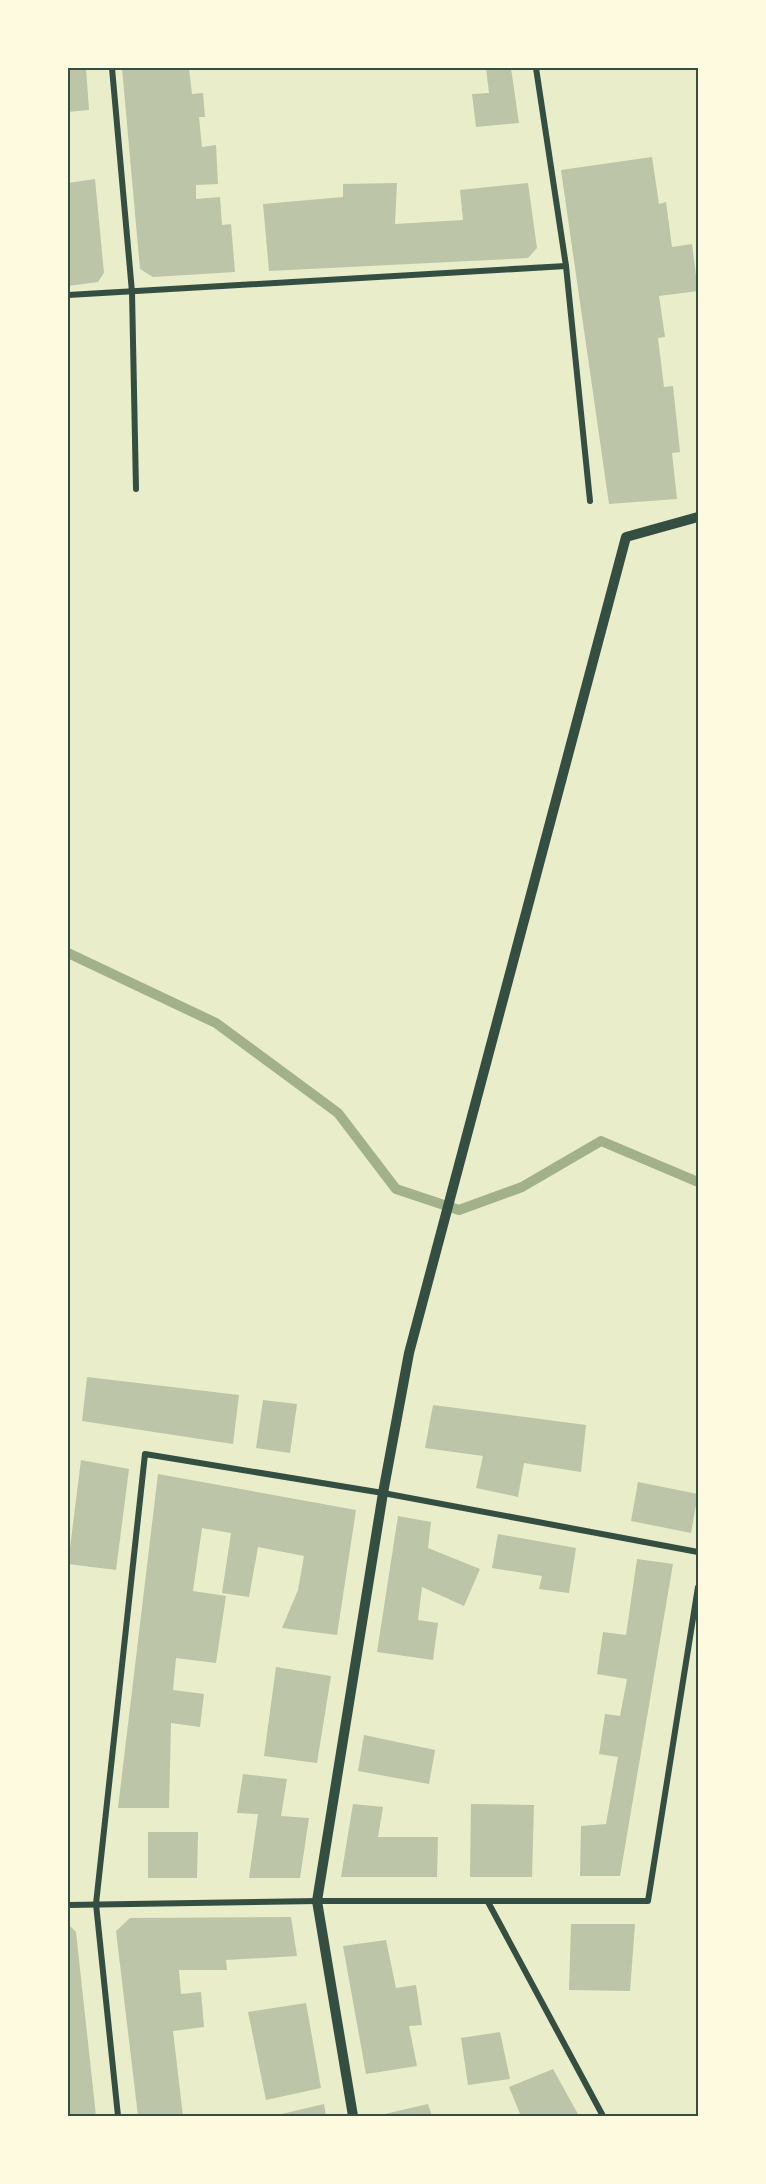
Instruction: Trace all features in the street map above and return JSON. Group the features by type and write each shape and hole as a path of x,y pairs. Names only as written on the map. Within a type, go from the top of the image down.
{"street":[{"path":"112,68 132,292 136,489"},
{"path":"536,68 566,266 590,501"},
{"path":"68,295 566,266"},
{"path":"353,2116 316,1901 383,1493 409,1353 626,537 699,516"},
{"path":"118,2116 96,1904 145,1454 383,1493 699,1552"},
{"path":"68,1905 316,1901 648,1901 699,1587"},
{"path":"488,1902 603,2116"}],"building":[{"path":"68,68 86,68 89,110 68,112"},
{"path":"122,68 189,68 192,94 203,93 205,117 199,117 202,147 216,145 218,184 196,185 196,199 220,197 222,225 231,224 235,272 153,277 140,269"},
{"path":"486,68 511,68 519,123 476,127 472,94 489,93"},
{"path":"652,157 659,204 666,202 672,247 692,244 698,291 659,296 665,337 658,338 664,387 673,386 680,452 672,453 677,499 609,504 561,170"},
{"path":"95,179 104,273 98,282 68,286 68,183"},
{"path":"397,183 395,224 463,220 460,190 528,183 537,248 528,258 269,271 263,204 343,197 343,184"},
{"path":"87,1377 239,1395 233,1444 82,1421"},
{"path":"263,1400 297,1404 290,1453 256,1448"},
{"path":"433,1405 586,1425 581,1472 524,1463 518,1497 476,1488 483,1456 425,1448"},
{"path":"81,1460 129,1469 116,1570 68,1564"},
{"path":"158,1474 356,1510 337,1635 282,1628 298,1590 304,1556 258,1547 249,1597 222,1593 231,1533 202,1528 193,1591 226,1596 216,1663 176,1658 173,1690 204,1694 200,1727 171,1723 169,1808 118,1808"},
{"path":"638,1482 698,1494 691,1533 631,1521"},
{"path":"398,1516 431,1522 428,1548 480,1569 464,1606 422,1587 418,1620 438,1623 433,1660 377,1652"},
{"path":"498,1534 576,1548 569,1593 539,1589 542,1576 492,1568"},
{"path":"637,1559 673,1564 620,1876 580,1876 581,1826 606,1824 618,1757 599,1754 605,1714 620,1716 627,1679 597,1674 603,1632 626,1635"},
{"path":"276,1667 331,1676 317,1763 264,1756"},
{"path":"364,1735 435,1750 429,1784 358,1771"},
{"path":"243,1774 287,1779 281,1816 309,1818 300,1878 249,1878 258,1814 237,1813"},
{"path":"353,1804 383,1807 378,1837 438,1837 437,1877 341,1877"},
{"path":"471,1804 534,1805 532,1877 470,1877"},
{"path":"148,1832 198,1832 197,1878 148,1878"},
{"path":"291,1917 297,1956 226,1960 227,1970 179,1970 181,1994 201,1992 204,2027 173,2031 183,2116 138,2116 116,1931 130,1918"},
{"path":"68,1924 76,1932 96,2116 68,2116"},
{"path":"571,1924 635,1924 630,1991 569,1990"},
{"path":"386,1940 396,1988 416,1985 422,2025 409,2026 417,2066 366,2074 343,1946"},
{"path":"306,2003 321,2088 266,2100 248,2012"},
{"path":"500,2032 510,2079 468,2085 461,2038"},
{"path":"553,2069 579,2116 521,2116 509,2087"},
{"path":"324,2104 326,2116 273,2116"},
{"path":"428,2104 432,2116 376,2116"}],"waterway":[{"path":"68,953 216,1023 338,1113 396,1189 459,1210 522,1187 601,1141 698,1182"}]}
